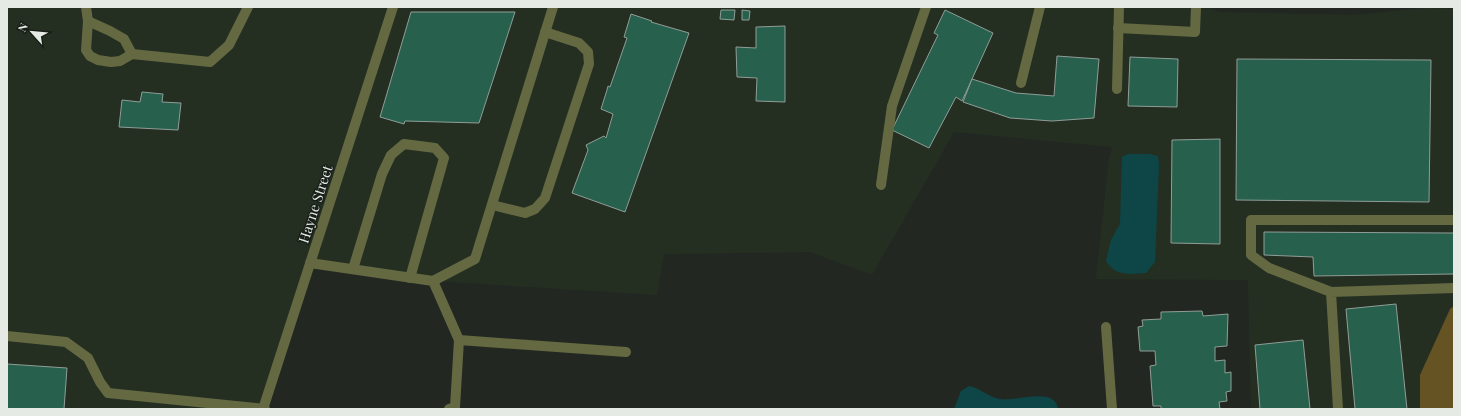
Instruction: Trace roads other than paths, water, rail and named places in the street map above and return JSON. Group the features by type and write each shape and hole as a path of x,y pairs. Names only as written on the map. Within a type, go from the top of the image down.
{"street":[{"path":"86,7 88,21 86,50 90,56 98,60 111,62 120,61 132,54 210,62 229,45 248,7"},
{"name":"Hayne Street","path":"263,409 393,7"},
{"path":"310,263 433,281 475,259 553,7"},
{"path":"881,185 892,106 926,7"},
{"path":"1021,83 1040,7"},
{"path":"1117,88 1119,7"},
{"path":"1118,28 1195,32 1196,7"},
{"path":"88,21 110,31 124,40 132,54"},
{"path":"492,205 525,213 535,209 545,198 589,64 588,52 579,43 545,32"},
{"path":"353,269 382,174 391,155 404,144 435,148 444,158 410,278"},
{"path":"1454,220 1251,220 1251,255 1269,268 1331,292 1454,288"},
{"path":"433,281 459,340 455,407 449,409"},
{"path":"1331,292 1338,409"},
{"path":"1106,327 1112,409"},
{"path":"7,336 66,342 88,358 100,382 108,393 263,409"},
{"path":"459,340 626,352"}],"water":[{"path":"1128,154 1149,154 1158,156 1159,165 1155,262 1146,273 1129,274 1119,272 1114,270 1106,261 1111,240 1120,224 1122,157"},
{"path":"969,386 1000,399 1034,396 1050,398 1055,402 1058,409 954,409 961,391"}]}
